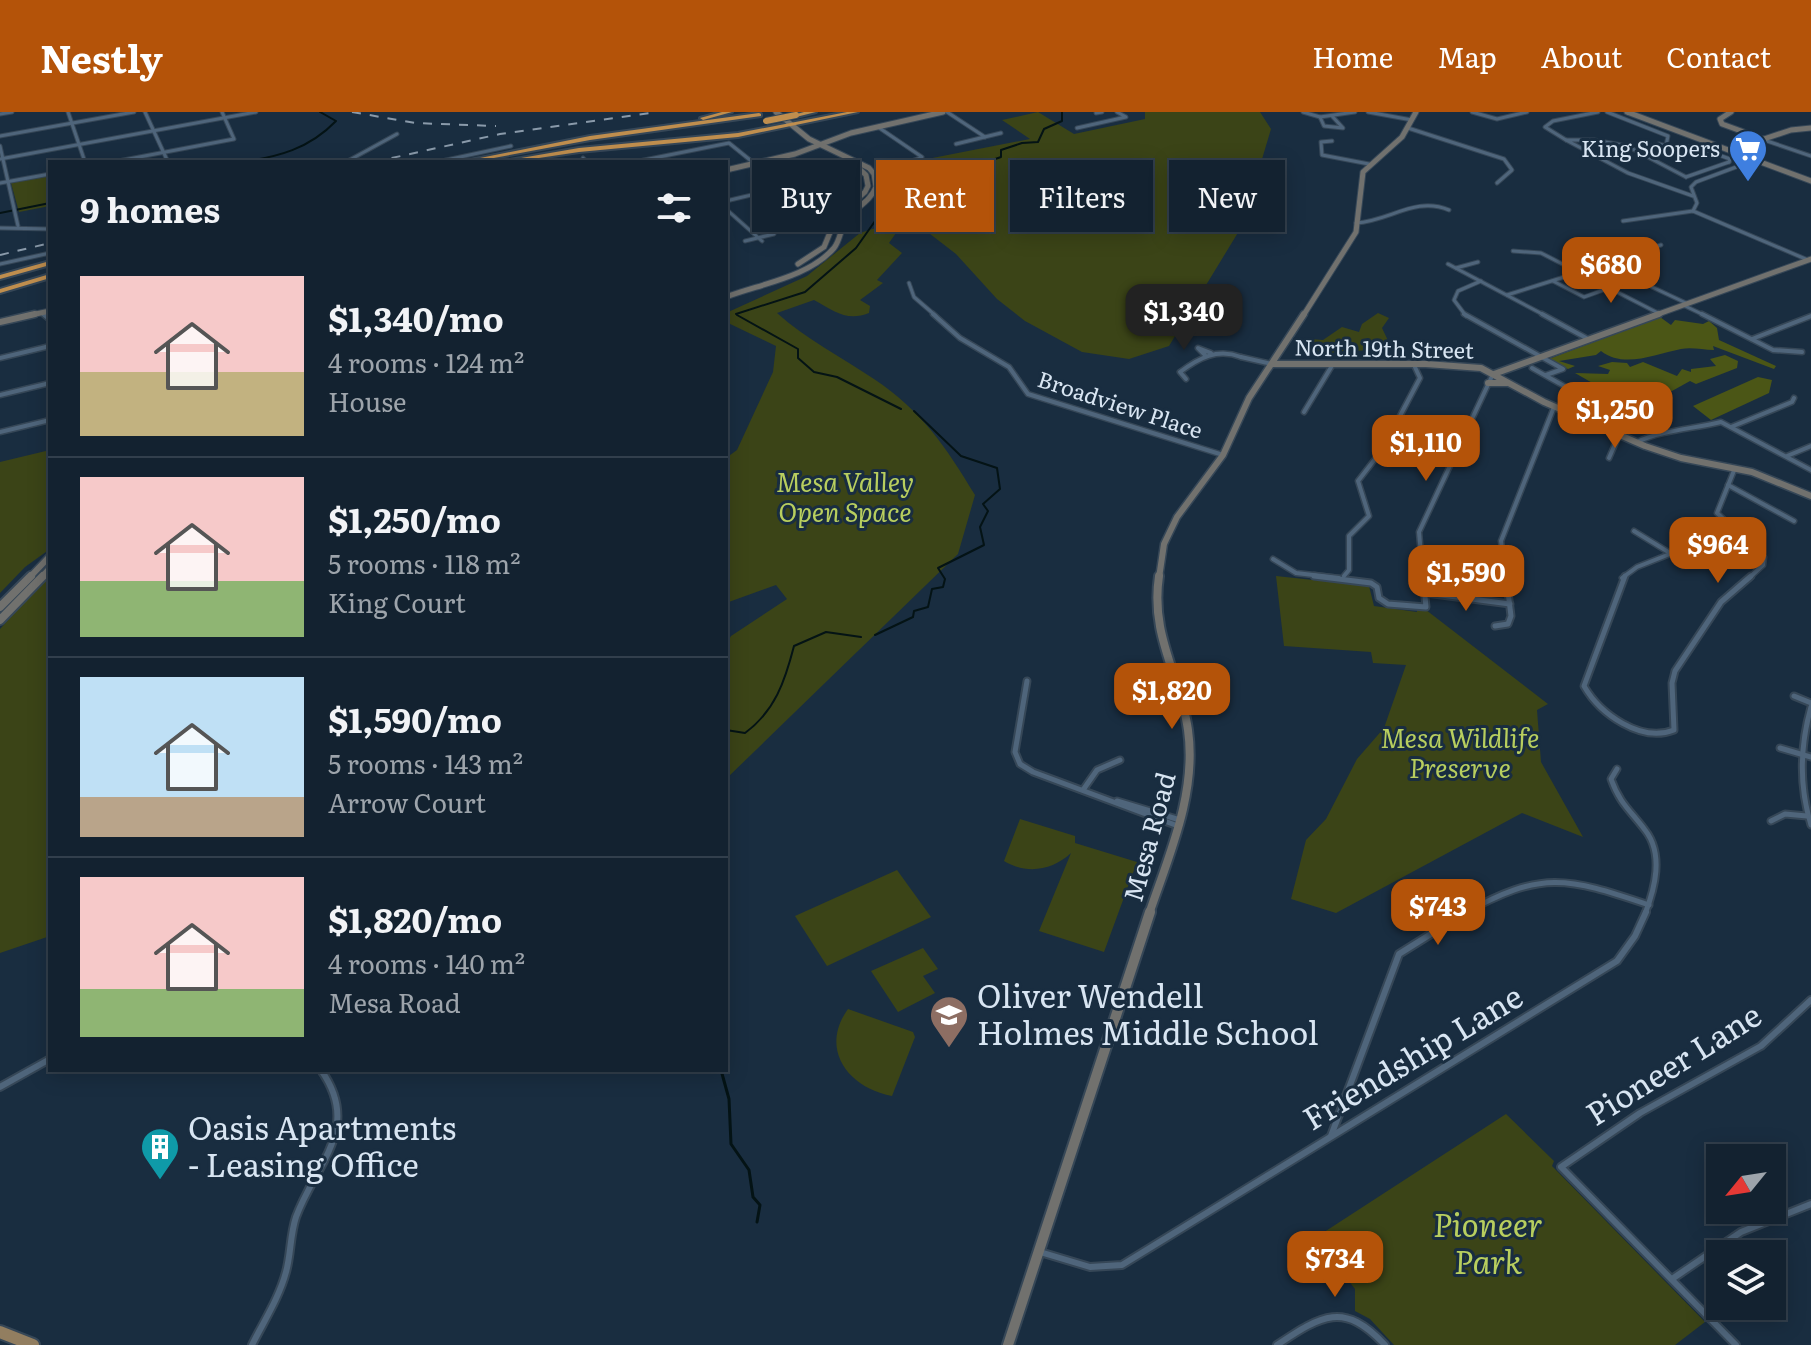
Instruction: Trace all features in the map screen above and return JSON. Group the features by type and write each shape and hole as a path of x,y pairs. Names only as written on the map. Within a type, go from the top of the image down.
{"highway":[{"path":"470,160 514,148 729,112"},
{"path":"514,148 774,112"},
{"path":"511,160 813,112"},
{"path":"513,160 764,131 855,112"},
{"path":"764,131 801,133 813,122"},
{"path":"0,275 48,263"},
{"path":"0,288 48,275"}],"main road":[{"path":"728,293 810,265 831,252 839,242 845,220 871,197 877,183 867,166 821,145 774,112"},
{"path":"770,160 878,127 945,112"},
{"path":"1369,164 1389,150 1408,128 1416,112"},
{"path":"1627,112 1811,181"},
{"path":"1731,112 1720,122 1763,139"},
{"path":"1730,151 1793,129 1811,128"},
{"path":"1714,145 1737,148"},
{"path":"728,293 800,263 824,247 836,218 868,186 866,175 842,156"},
{"name":"Mesa Road","path":"1008,1345 1180,823 1190,746 1183,707 1158,628 1156,582 1164,544 1174,522 1223,455 1249,398 1351,244 1360,180 1369,164"},
{"path":"728,170 752,165"},
{"name":"North 19th Street","path":"1272,364 1468,366 1494,374 1810,259"},
{"path":"0,322 48,312"},
{"path":"1494,374 1554,407 1636,442 1681,458 1735,468 1782,482 1811,496"},
{"path":"1488,383 1512,384"},
{"path":"0,607 48,558"},
{"path":"0,620 48,570"},
{"path":"11,596 22,596"},
{"path":"0,1332 33,1345"}],"street":[{"path":"0,114 12,112"},
{"path":"68,112 84,160"},
{"path":"0,136 134,112"},
{"path":"145,112 167,160"},
{"path":"124,160 234,139 222,112"},
{"path":"1,158 256,112"},
{"path":"945,112 985,137"},
{"path":"1096,113 1102,112"},
{"path":"1077,128 1126,117 1117,112"},
{"path":"1303,112 1320,117 1355,112"},
{"path":"1368,112 1412,120"},
{"path":"1472,112 1497,119 1527,112"},
{"path":"1598,112 1553,121 1545,127 1583,153 1674,192 1693,196"},
{"path":"1607,112 1668,136 1666,146"},
{"path":"1320,117 1324,126 1343,128 1332,115"},
{"path":"878,127 922,157 913,160"},
{"path":"1408,128 1504,159 1512,170 1497,183"},
{"path":"956,144 1001,133"},
{"path":"350,160 397,134"},
{"path":"1566,140 1584,139 1639,150 1670,171 1696,182"},
{"path":"1763,139 1811,156"},
{"path":"1332,141 1321,143 1319,152 1323,156 1369,164"},
{"path":"643,160 727,142 752,161"},
{"path":"1639,150 1659,144 1693,147 1730,159 1686,177"},
{"path":"0,146 17,223"},
{"path":"448,160 514,148"},
{"path":"665,155 670,160"},
{"path":"1693,211 1697,203 1691,187 1696,182 1755,160"},
{"path":"0,183 48,174"},
{"path":"728,201 752,195"},
{"path":"1356,223 1380,221 1422,202 1436,203 1449,210"},
{"path":"728,211 760,239"},
{"path":"1623,221 1693,211 1810,259"},
{"path":"0,228 17,223 48,229"},
{"path":"745,241 774,234"},
{"path":"1507,295 1661,245"},
{"path":"1513,251 1538,252 1658,313"},
{"path":"0,264 48,253"},
{"path":"1456,268 1478,262"},
{"path":"1448,264 1588,339"},
{"path":"1481,281 1458,291 1454,300 1458,309 1563,369 1546,375"},
{"path":"1553,281 1584,297 1609,288"},
{"name":"Broadview Place","path":"909,283 914,297 960,338 1009,367 1028,394 1223,455"},
{"path":"1652,287 1779,352 1802,352"},
{"path":"42,313 48,318"},
{"path":"1751,339 1811,316"},
{"path":"0,358 48,346"},
{"path":"1205,355 1197,349 1211,353"},
{"path":"1186,379 1180,372 1211,353 1272,364"},
{"path":"1304,412 1333,364"},
{"path":"1344,576 1349,570 1349,536 1365,523 1369,512 1358,481 1420,378 1414,364"},
{"path":"1532,368 1580,395"},
{"path":"1273,559 1285,570 1296,574 1344,576 1373,584 1379,598 1388,604 1425,607 1419,532 1494,374"},
{"path":"0,395 48,383"},
{"path":"1731,427 1792,402 1794,398"},
{"path":"1495,626 1508,624 1511,616 1501,541 1554,407"},
{"path":"0,432 48,420"},
{"path":"1636,442 1653,434 1680,432 1721,422 1811,470"},
{"path":"1609,458 1619,435"},
{"path":"1786,457 1811,446"},
{"path":"1725,522 1701,531 1671,554 1637,567 1622,578 1584,682 1591,698 1653,739 1674,730 1673,677 1707,622 1726,597 1760,570 1764,561 1755,545 1725,522 1717,511 1735,468"},
{"path":"1728,485 1794,521"},
{"path":"1634,531 1671,554"},
{"path":"1426,593 1510,604"},
{"path":"1700,620 1707,622"},
{"path":"1027,681 1015,752 1028,770 1180,823"},
{"path":"1794,696 1811,705 1807,756 1807,816 1811,825"},
{"path":"1780,748 1807,756"},
{"path":"1083,790 1097,770 1120,760"},
{"name":"Friendship Lane","path":"1040,1252 1097,1270 1122,1265 1617,961 1632,942 1649,905 1656,862 1649,835 1620,802 1611,779 1617,769"},
{"path":"1771,821 1785,814 1807,816"},
{"path":"1330,1137 1399,954 1404,949 1526,884 1552,880 1580,883 1649,905"},
{"name":"Pioneer Lane","path":"1672,1279 1561,1167 1640,1113 1761,1046 1811,1000"},
{"path":"0,1087 48,1060"},
{"path":"252,1345 282,1285 297,1214 332,1149 337,1101 322,1072"},
{"path":"1736,1345 1672,1279 1741,1232 1811,1204"},
{"path":"1277,1345 1320,1317 1339,1314 1360,1321 1385,1345"}],"green space":[{"name":"Mesa Valley Open Space","path":"1038,112 1074,134 1145,119 1145,112 1260,112 1271,129 1262,160 1169,160 1169,232 1238,232 1169,346 1129,359 1082,352 1025,321 997,299 956,254 927,232 994,232 994,160 922,160 1030,139 1002,120"},
{"path":"48,175 48,206 19,212 11,183"},
{"name":"Mesa Valley Open Space","path":"876,228 876,232 900,232 889,243 902,253 877,280 883,283 860,300 870,306 869,313 847,316 814,300 777,313 906,404 943,446 975,495 958,554 728,777 728,641 787,599 776,585 728,602 728,457 737,450 773,372 776,346 728,323 728,312 807,276 860,233"},
{"path":"1378,313 1389,318 1382,328 1392,349 1318,355 1298,351 1310,339 1323,340 1342,327 1359,332 1362,324"},
{"path":"1660,317 1671,325 1675,320 1703,324 1709,321 1717,328 1719,340 1776,366 1774,369 1713,346 1714,350 1685,348 1630,360 1601,351 1596,355 1559,361 1575,366 1568,369 1546,360"},
{"path":"1725,355 1738,361 1737,368 1696,384 1690,381 1672,391 1657,392 1634,407 1575,373 1608,374 1610,370 1598,366 1612,362 1627,363 1630,367 1643,362 1677,376 1682,369 1691,372 1691,369 1716,366 1710,359"},
{"path":"1758,377 1772,380 1769,393 1711,420 1693,406"},
{"path":"48,450 48,550 25,567 0,593 0,462"},
{"path":"48,576 48,937 0,953 0,629"},
{"name":"Mesa Wildlife Preserve","path":"1276,576 1369,586 1374,606 1417,612 1417,603 1548,704 1537,710 1541,762 1583,837 1522,813 1336,913 1291,899 1306,840 1326,819 1357,759 1384,728 1406,665 1373,663 1371,652 1284,646"},
{"path":"1020,819 1075,836 1075,843 1137,862 1104,952 1039,931 1071,853 1039,869 1022,868 1004,861"},
{"path":"897,870 931,917 827,966 795,916"},
{"path":"923,948 938,969 923,976 935,993 898,1012 871,971"},
{"path":"848,1009 913,1032 915,1037 892,1096 862,1085 843,1064 836,1038"},
{"name":"Pioneer Park","path":"1506,1114 1554,1161 1552,1166 1705,1322 1675,1345 1394,1345 1370,1319 1355,1311 1355,1289 1315,1238"}],"waterway":[{"path":"252,160 280,154 315,139 336,121 320,112"},
{"path":"736,314 805,292 856,248 885,207 911,195 961,184 978,165 1001,157 1001,150 1022,143 1038,142 1044,129 1062,121 1062,112"},
{"path":"0,213 48,203"},
{"path":"737,315 798,349 798,358 814,372 837,377 901,409"},
{"path":"875,635 913,617 914,611 928,607 932,589 943,587 945,579 938,568 984,545 980,527 988,511 983,504 1000,489 997,468 961,456 914,411"},
{"path":"728,730 745,733 764,715 782,683 794,646 826,632 861,637"},
{"path":"722,1072 729,1099 731,1144 749,1170 753,1197 760,1205 757,1222"}],"railway":[{"path":"352,112 415,123 496,126"},
{"path":"383,160 500,134 657,112"},
{"path":"0,255 48,243"}],"place":[{"name":"King Soopers","path":"1748,183"},
{"name":"Oliver Wendell Holmes Middle School","path":"949,1049"},
{"name":"Oasis Apartments - Leasing Office","path":"160,1181"}]}
